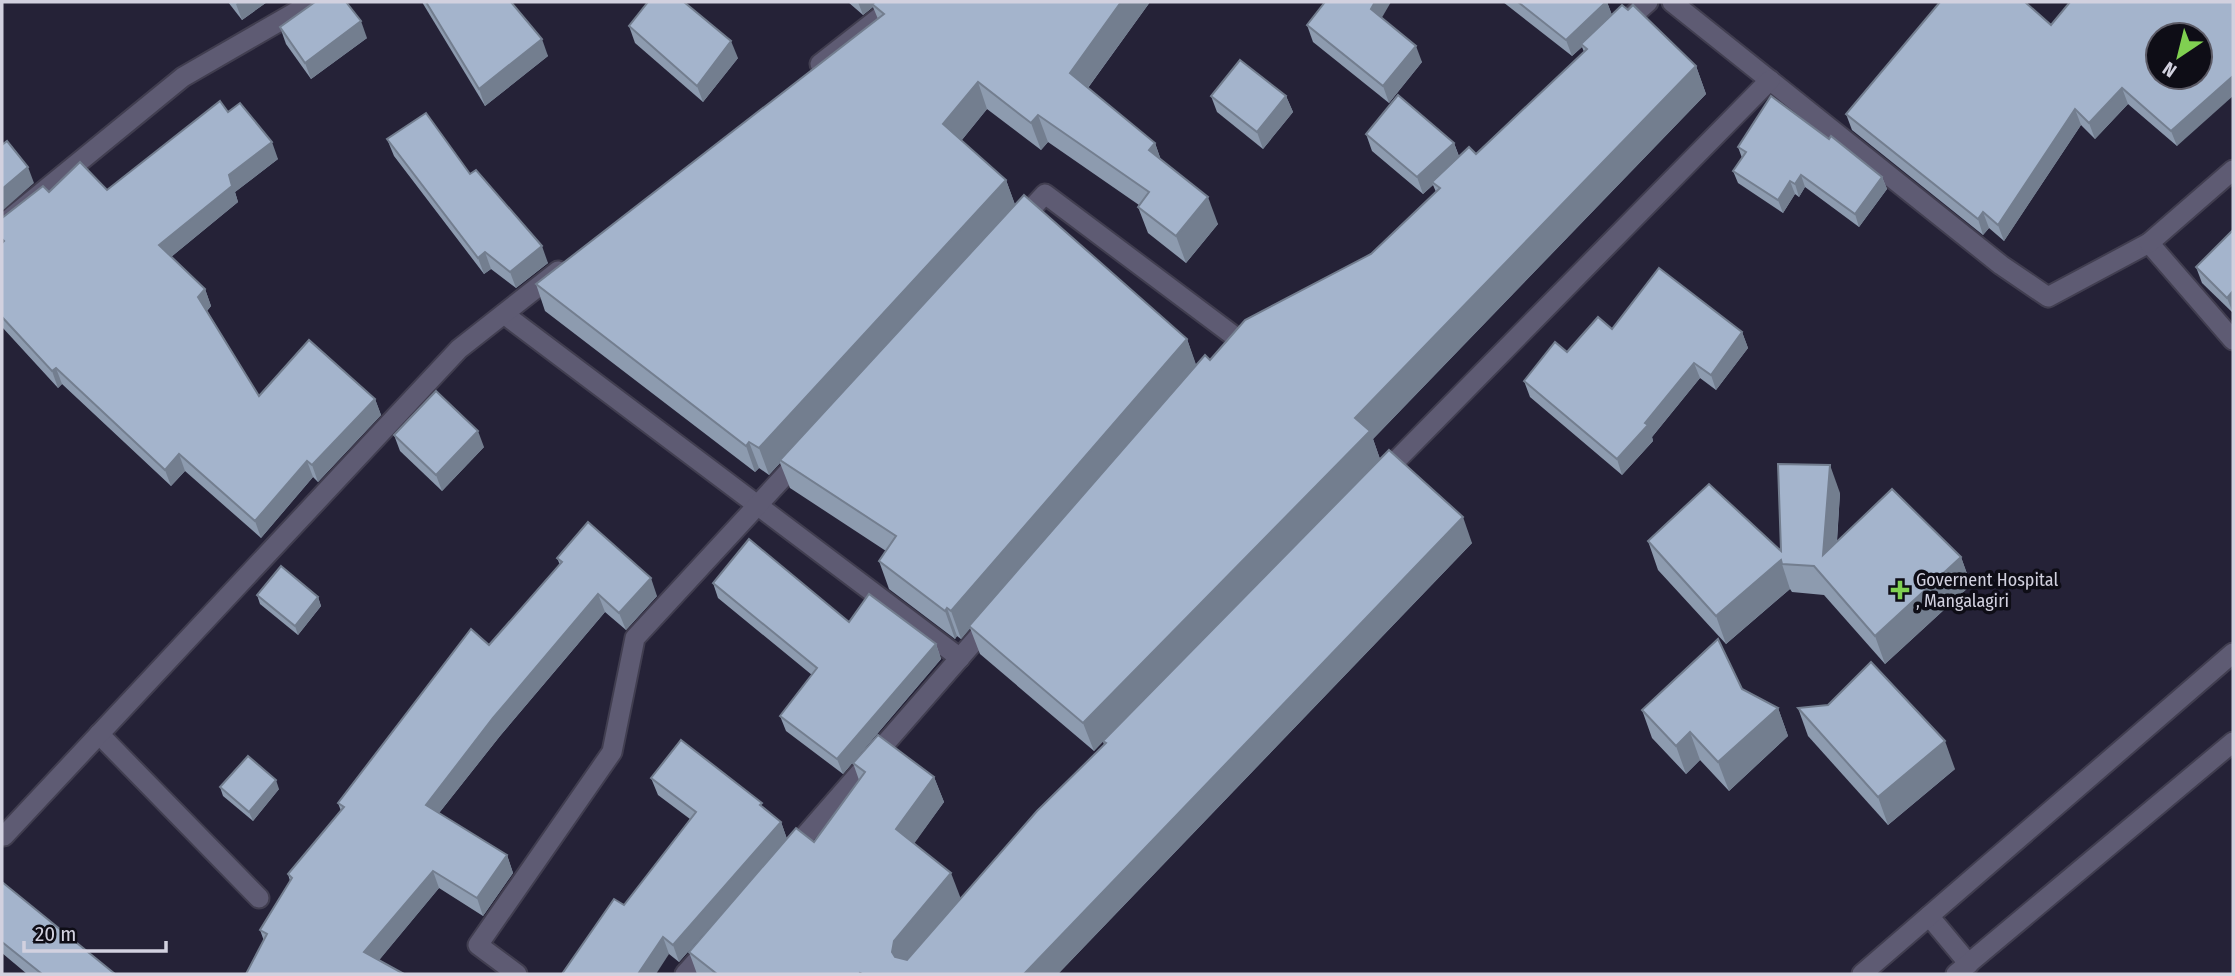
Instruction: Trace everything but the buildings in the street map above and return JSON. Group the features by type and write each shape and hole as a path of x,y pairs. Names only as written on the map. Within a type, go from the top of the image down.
{"street":[{"path":"2,225 183,77 313,2"},
{"path":"800,80 899,2"},
{"path":"1607,39 1648,2"},
{"path":"1672,2 2001,265 2048,298 2149,243 2233,170"},
{"path":"1363,494 1770,80"},
{"path":"1008,234 1045,194 1239,340"},
{"path":"2149,243 2233,341"},
{"path":"4,836 459,349 570,262"},
{"path":"504,314 960,658"},
{"path":"517,974 478,944 612,752 635,638 813,445"},
{"path":"777,869 1005,606"},
{"path":"1862,974 2233,653"},
{"path":"99,734 259,898"},
{"path":"1928,916 1963,969 2233,742"},
{"path":"685,974 722,932"}],"place":[{"name":"Governent Hospital , Mangalagiri","path":"1900,590"}]}
